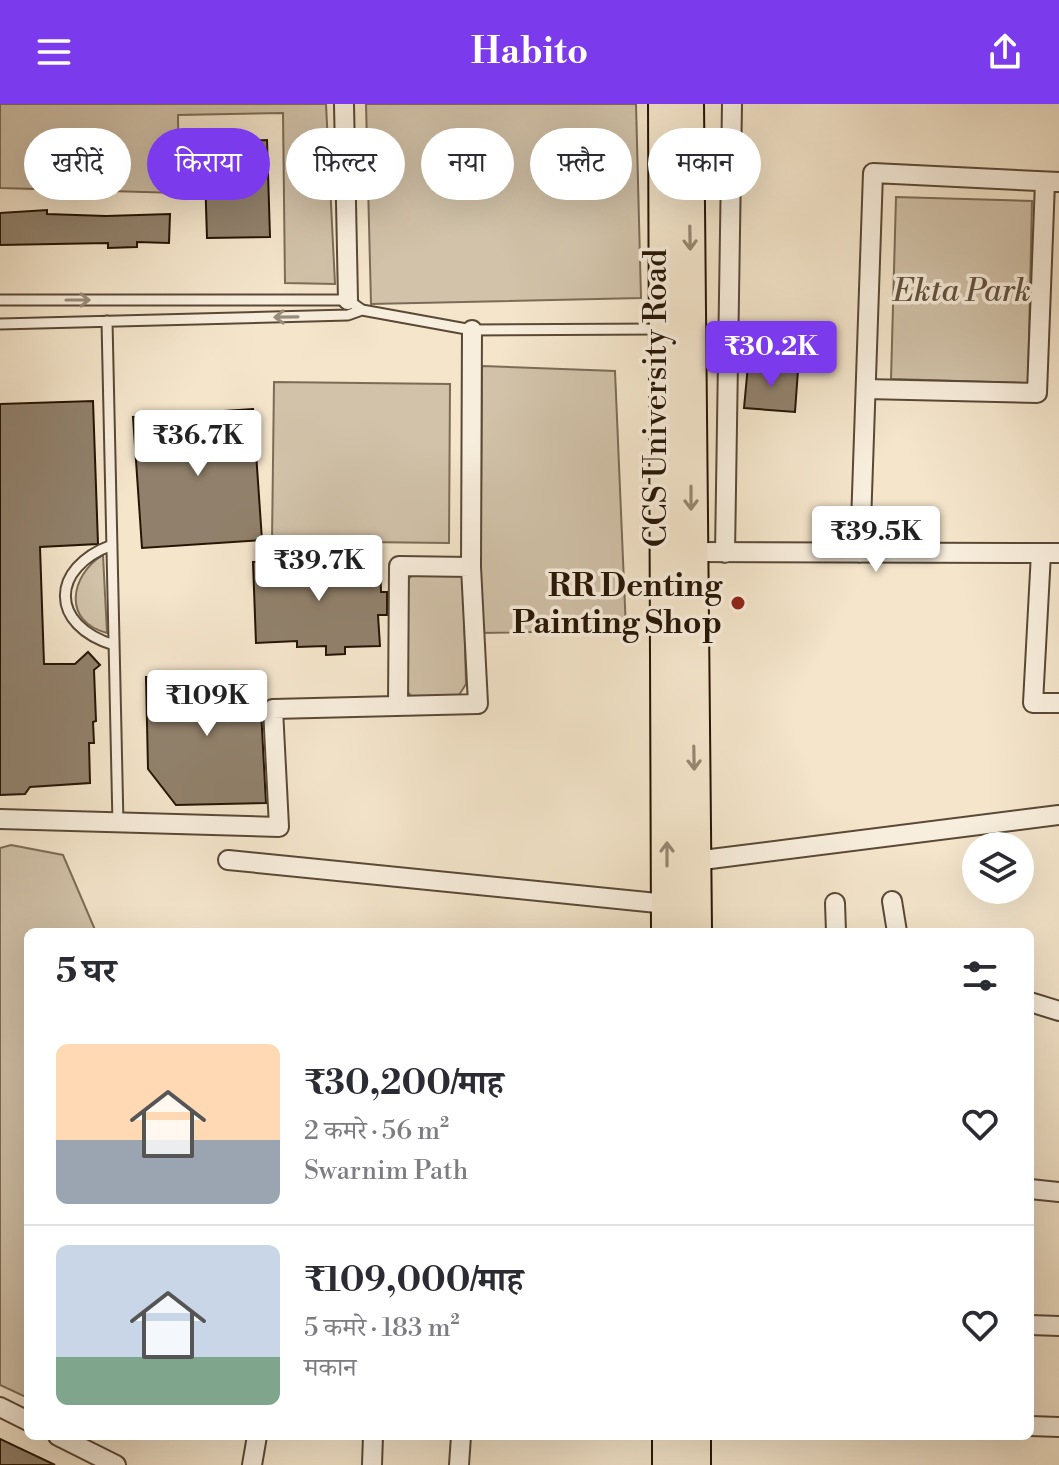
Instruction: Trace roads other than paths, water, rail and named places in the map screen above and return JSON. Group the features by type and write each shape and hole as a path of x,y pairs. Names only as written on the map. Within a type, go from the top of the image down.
{"highway":[{"name":"CCS University Road","path":"664,104 667,918"},
{"name":"CCS University Road","path":"688,104 696,928"},
{"path":"668,1440 668,1465"},
{"path":"695,1440 695,1465"}],"street":[{"path":"344,104 355,305"},
{"path":"725,553 732,104"},
{"path":"860,553 873,173 1052,182 1037,393 866,389"},
{"path":"0,819 279,827 273,709 478,704 471,567 472,330"},
{"path":"691,552 1050,553 1033,703 1059,703"},
{"path":"398,706 399,566 471,567"},
{"path":"695,861 1059,815"},
{"path":"228,860 667,918"},
{"path":"892,901 896,928"},
{"path":"835,903 836,928"},
{"path":"1034,1003 1059,1011"},
{"path":"1034,1189 1059,1192"},
{"path":"1034,1325 1059,1326"},
{"path":"0,1407 24,1419"},
{"path":"1034,1426 1059,1427"},
{"path":"66,1440 116,1465"},
{"path":"252,1465 256,1440"},
{"path":"372,1465 373,1440"},
{"path":"459,1465 461,1440"}],"lane":[{"path":"0,300 355,305 472,330 665,329"},
{"path":"0,324 348,315 355,305"},
{"path":"107,321 118,824"},
{"path":"112,545 92,553 72,570 65,590 67,610 76,625 93,638 114,645"}],"place":[{"name":"RR Denting Painting Shop","path":"738,603"}],"park label":[{"name":"Ekta Park","path":"962,290"}]}
